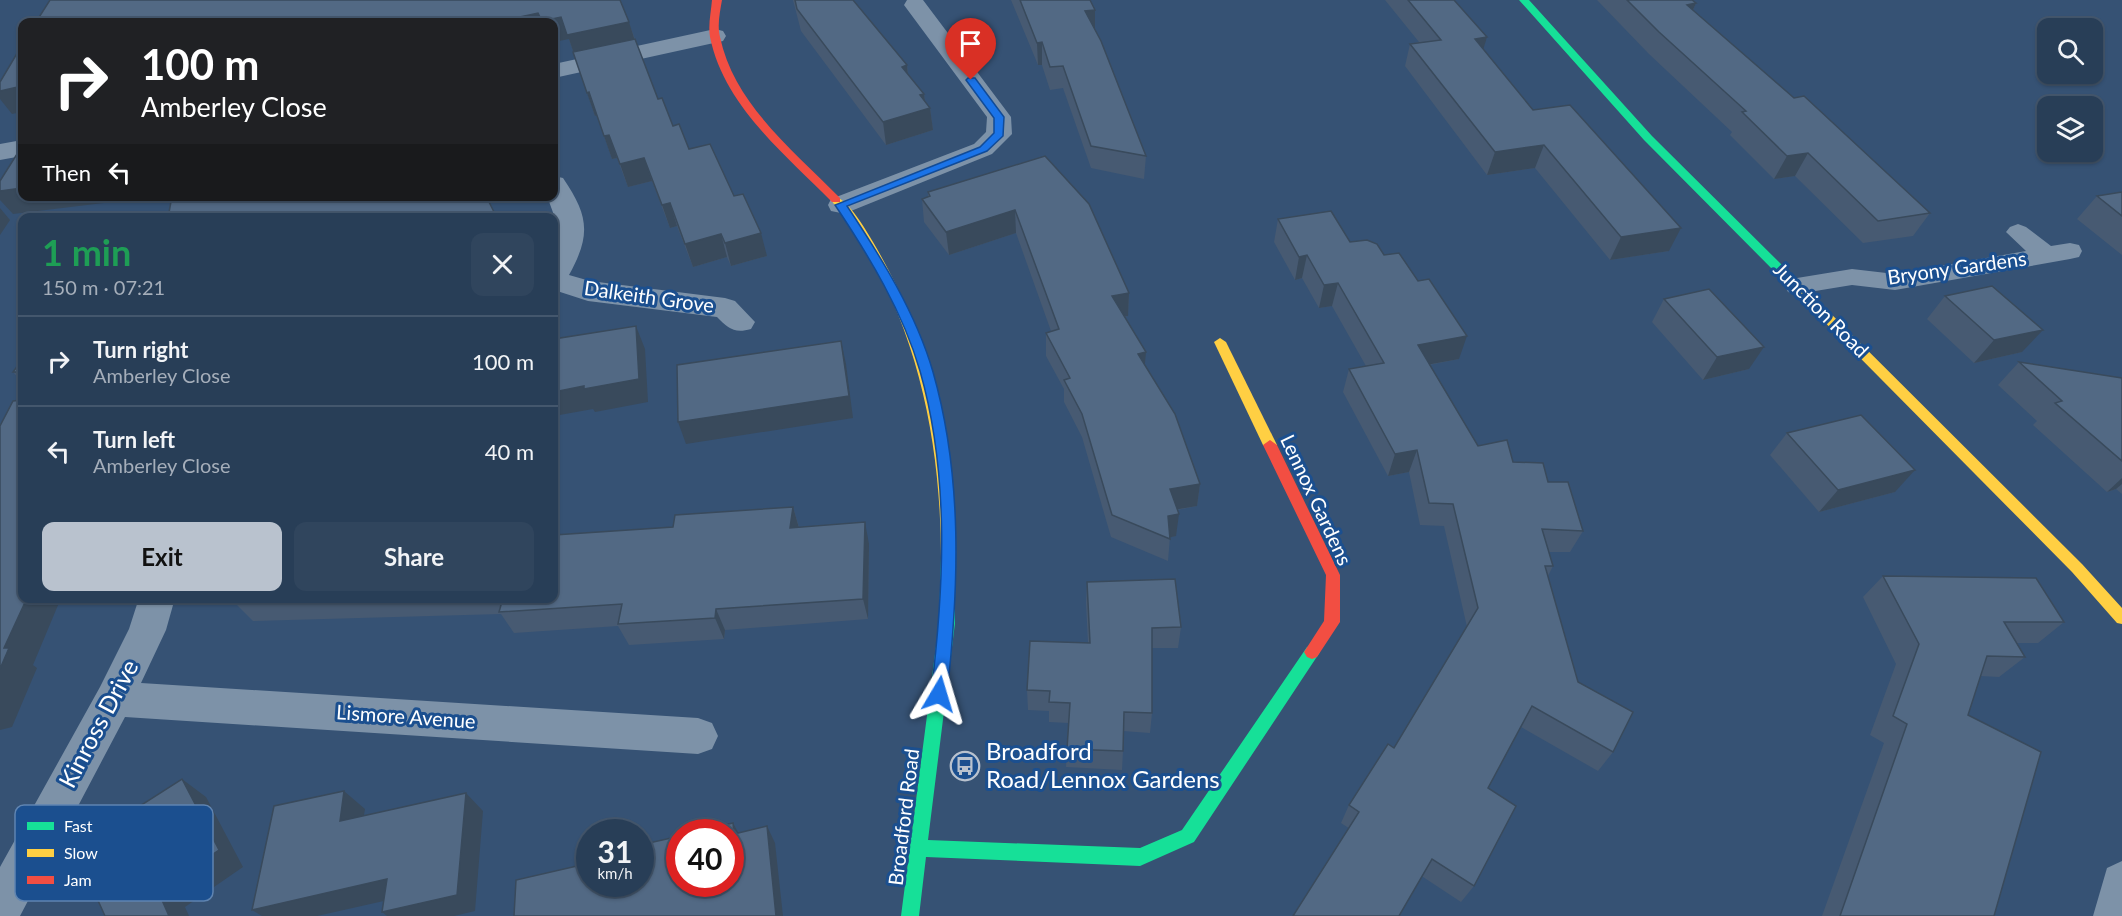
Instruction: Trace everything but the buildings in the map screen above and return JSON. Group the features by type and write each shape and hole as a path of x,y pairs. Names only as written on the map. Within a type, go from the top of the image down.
{"street":[{"name":"Broadford Road","path":"717,0 715,36 732,83 752,112 841,205 876,257 903,312 926,370 942,439 949,522 947,623 910,916"},
{"name":"Junction Road","path":"1524,0 1648,138 2077,568 2122,618"},
{"path":"841,205 983,149 999,134 999,117 915,5"},
{"path":"558,70 715,36"},
{"path":"0,152 18,149"},
{"path":"558,192 573,223 570,249 558,268"},
{"name":"Dalkeith Grove","path":"558,281 588,291 725,308 740,322"},
{"name":"Lennox Gardens","path":"920,848 1140,857 1188,836 1332,622 1333,575 1220,342"},
{"name":"Kinross Drive","path":"57,805 114,699 147,630 155,603"},
{"name":"Lismore Avenue","path":"114,699 698,736"},
{"name":"Kinross Drive","path":"0,910 15,882"},
{"path":"2115,916 2122,883"}],"lane":[{"name":"Bryony Gardens","path":"2018,232 2046,255"},
{"name":"Bryony Gardens","path":"1797,286 1852,278 1895,282 2070,251"}],"traffic: fast":[{"path":"1524,0 1648,138 1788,278"},
{"path":"910,916 947,623 948,558"},
{"path":"920,848 1140,857 1188,836 1312,652"}],"traffic: slow":[{"path":"836,200 858,228 882,270 903,314 927,381 942,449 948,520 948,558"},
{"path":"1788,278 2077,568 2122,618"},
{"path":"1220,342 1270,445"}],"traffic: jam":[{"path":"717,0 715,37 722,62 733,84 764,126 836,200"},
{"path":"1270,445 1333,575 1332,622 1312,652"}],"place":[{"name":"Broadford Road/Lennox Gardens","path":"965,766"}],"route":[{"path":"939,694 947,623 949,522 942,439 926,370 903,312 876,257 841,205 983,149 999,134 999,117 971,80"}]}
